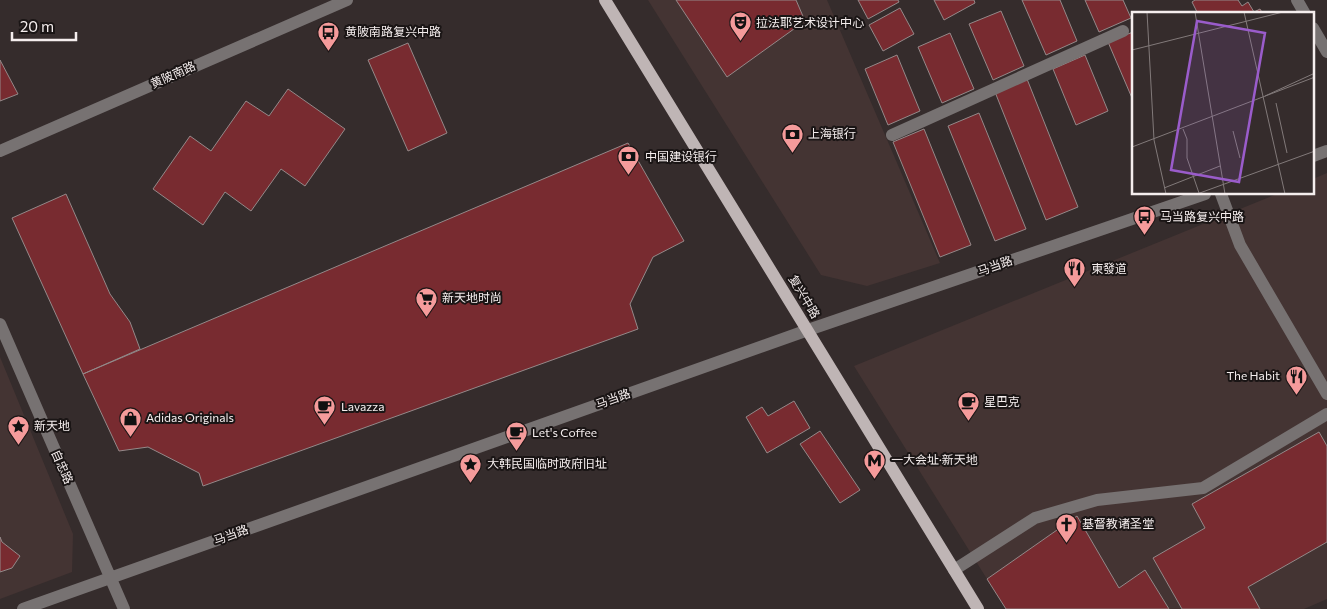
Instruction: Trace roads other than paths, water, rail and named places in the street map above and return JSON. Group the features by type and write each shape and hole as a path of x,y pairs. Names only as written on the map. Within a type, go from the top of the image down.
{"main road":[{"name":"复兴中路","path":"605,0 978,609"}],"street":[{"name":"黄陂南路","path":"0,151 347,0"},
{"path":"1297,0 1304,12"},
{"path":"1314,30 1327,52"},
{"path":"892,135 1123,31"},
{"path":"1314,156 1327,151"},
{"name":"马当路","path":"22,609 808,330 1202,195"},
{"path":"1221,195 1240,245 1327,394"},
{"name":"自忠路","path":"0,324 124,609"},
{"path":"954,570 1035,518 1097,500 1202,488 1327,414"}],"place":[{"name":"拉法耶艺术设计中心","path":"740,42"},
{"name":"黄陂南路复兴中路","path":"329,51"},
{"name":"上海银行","path":"792,153"},
{"name":"中国建设银行","path":"629,176"},
{"name":"马当路复兴中路","path":"1144,236"},
{"name":"東發道","path":"1075,288"},
{"name":"新天地时尚","path":"426,317"},
{"name":"The Habit","path":"1296,395"},
{"name":"星巴克","path":"968,421"},
{"name":"Lavazza","path":"325,426"},
{"name":"Adidas Originals","path":"130,437"},
{"name":"新天地","path":"18,445"},
{"name":"Let's Coffee","path":"516,452"},
{"name":"一大会址·新天地","path":"875,479"},
{"name":"大韩民国临时政府旧址","path":"471,483"},
{"name":"基督教诸圣堂","path":"1066,543"}]}
